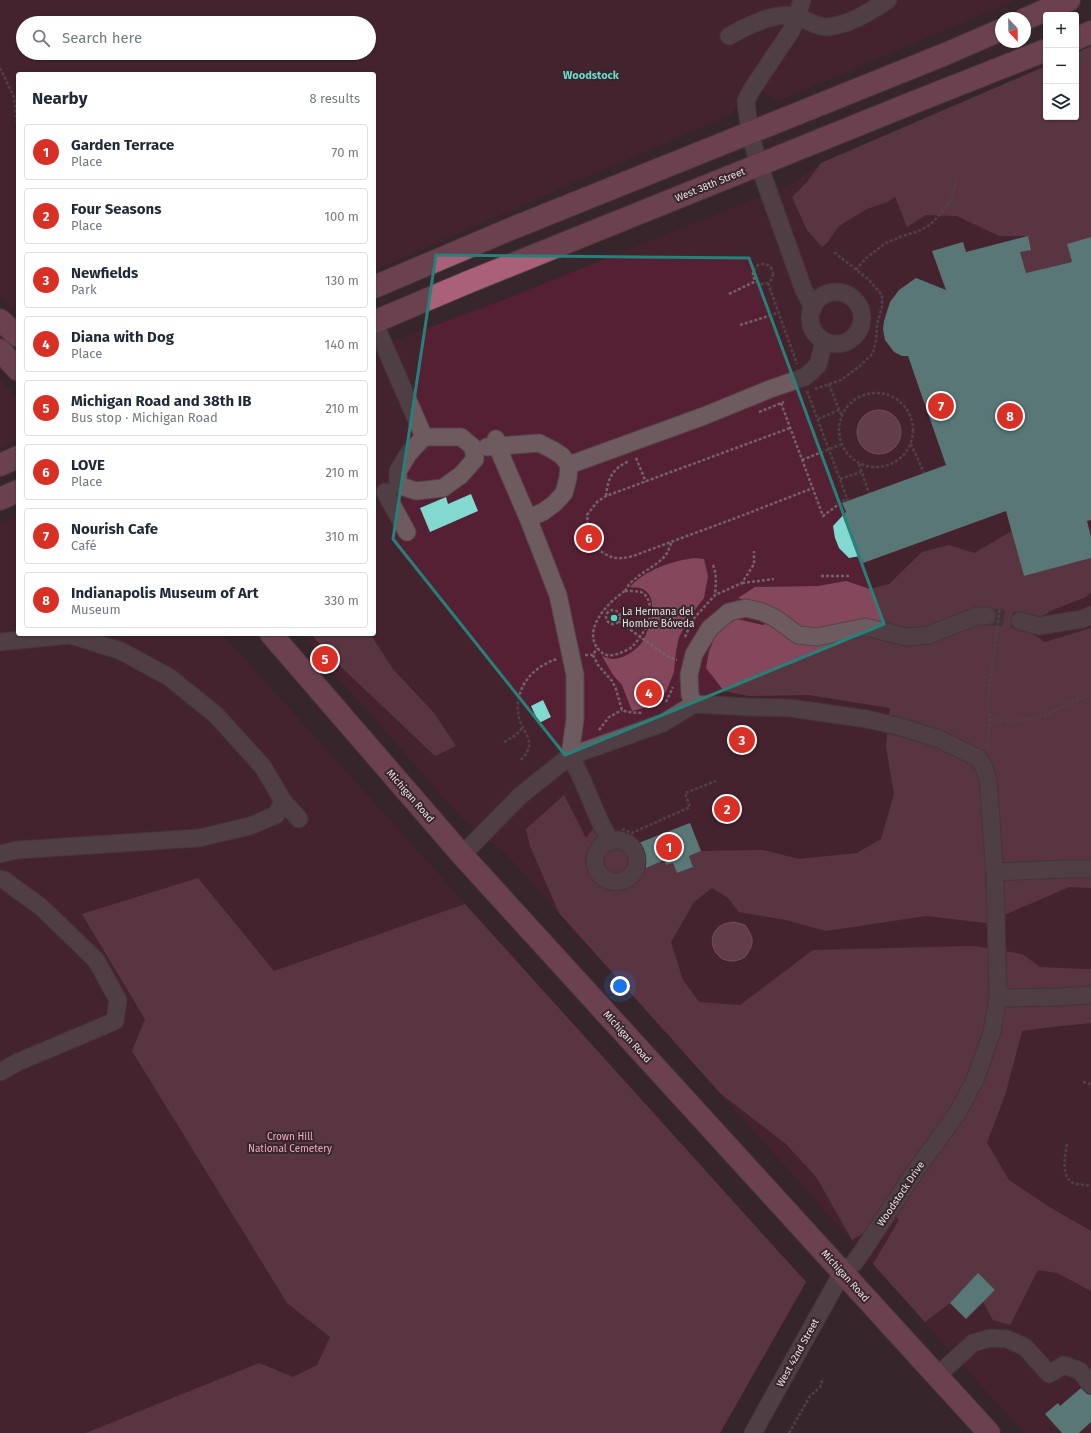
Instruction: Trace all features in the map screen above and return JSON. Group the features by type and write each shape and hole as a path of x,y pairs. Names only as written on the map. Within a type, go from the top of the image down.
{"main road":[{"path":"1031,16 1069,0"},
{"path":"376,286 513,228 943,55 995,33"},
{"name":"West 38th Street","path":"376,321 466,283 1043,51"},
{"path":"0,320 16,334"},
{"path":"0,350 16,368"},
{"path":"0,465 16,459"},
{"path":"0,499 16,492"},
{"name":"Michigan Road","path":"273,636 462,855 842,1273 990,1433"}],"street":[{"path":"799,8 808,22 826,27 851,22 888,0"},
{"path":"729,36 759,21 780,16 799,8"},
{"path":"799,8 791,31 752,89 746,101 750,133 759,165 802,288 812,308"},
{"path":"837,292 846,294 859,306 862,314 861,327 856,335 849,341 832,344 824,341 816,336 811,326 810,316 812,308 818,300 826,294 837,292"},
{"path":"376,327 424,437"},
{"path":"569,465 704,416 770,389 805,377 818,365 824,341"},
{"path":"424,437 461,437 473,448 475,459 461,475 443,488 416,491 398,485 398,472 409,453 424,437"},
{"path":"473,448 496,443 539,443 562,456 569,465 568,478 564,493 555,503 543,512 528,518"},
{"path":"496,443 528,518 558,595 575,675 575,719 570,756 580,775 601,824 614,834"},
{"path":"386,492 407,532"},
{"path":"462,855 521,795 570,756 663,723 694,704 690,695 689,676 694,654 710,628 729,612 746,608 762,612 775,618 798,635 817,637 865,627 907,637 929,635 993,611"},
{"path":"1020,621 1039,626 1083,619 1091,615"},
{"path":"0,642 70,636 121,651 169,677 216,715 263,767 283,801 299,819"},
{"name":"Woodstock Drive","path":"694,704 790,708 867,719 905,728 939,739 978,758 984,767 988,780 995,872 998,998 992,1032 975,1080 958,1112 912,1176 854,1263 842,1273"},
{"path":"0,1072 18,1062 114,1021 118,1000 96,960 2,867 18,850 199,838 250,826 276,815 283,801"},
{"path":"995,872 1065,868 1091,869"},
{"path":"998,998 1091,995"},
{"name":"West 42nd Street","path":"753,1433 842,1273"},
{"path":"937,1376 972,1343 990,1338 1007,1339 1025,1347 1049,1374 1064,1365 1080,1371 1091,1385"}],"path":[{"path":"0,68 14,97 16,114"},
{"path":"856,270 865,259 884,244 927,227 934,221 952,199 957,175"},
{"path":"729,294 756,281 763,284 768,283 774,276 770,266 761,264 757,266 753,275 756,281"},
{"path":"740,326 778,313"},
{"path":"829,384 842,417"},
{"path":"875,393 887,395 903,404 910,414 914,432 911,444 906,454 892,464 875,468 858,463 847,453 842,444 839,433 842,417 852,402 863,396 875,393"},
{"path":"781,403 823,516 847,498"},
{"path":"818,419 839,410"},
{"path":"588,525 587,515 597,502 606,496 790,428"},
{"path":"802,460 842,444"},
{"path":"911,444 924,473"},
{"path":"636,458 646,482"},
{"path":"858,463 869,493"},
{"path":"840,479 861,472"},
{"path":"597,548 606,556 619,559 633,556 813,488"},
{"path":"588,525 596,527 601,532 602,539 600,546 597,548 587,551 580,548 576,542 576,535 582,526 588,525"},
{"path":"625,592 640,592 649,601 649,618 647,626 632,647 612,656 603,654 597,648 593,640 597,620 608,604 625,592 634,580 657,563 667,553 672,541"},
{"path":"742,583 754,564 754,551"},
{"path":"713,565 716,572 715,595"},
{"path":"821,576 849,576"},
{"path":"684,640 695,617 715,595 742,583 774,580"},
{"path":"603,612 606,614 608,622 615,624 618,621 620,614 612,610 606,614"},
{"path":"993,611 996,638 988,704 990,719 1009,722 1035,718 1057,710 1091,694"},
{"path":"618,621 667,656 677,660"},
{"path":"593,655 597,648"},
{"path":"677,666 677,660 680,653"},
{"path":"521,760 528,751 529,743 522,728 518,704 519,695 525,682 537,668 548,662 559,658 593,655"},
{"path":"593,655 598,665 612,681 622,710"},
{"path":"662,705 667,701 674,683"},
{"path":"596,747 598,732 609,717 622,710 640,714 646,712"},
{"path":"504,742 516,735 522,728"},
{"path":"614,834 625,831 632,833 690,807 685,792 716,781"},
{"path":"1083,1082 1091,1084"},
{"path":"1067,1144 1064,1169 1068,1179 1074,1184 1086,1184 1091,1187"},
{"path":"789,1433 810,1396 820,1387 823,1378"}],"highlighted area":[{"path":"436,255 749,258 884,624 565,755 393,539"}],"green space":[{"path":"0,0 1015,0 778,101 763,91 737,102 731,114 376,269 376,72 16,72 16,313 0,295"},
{"path":"1091,46 1091,237 1067,244 1072,262 1026,273 1020,252 1031,249 1028,236 999,236 957,216 926,215 907,227 895,197 887,202 867,209 839,226 827,243 822,247 807,230 792,197 807,182 821,163 1043,67 1043,120 1079,120 1079,52"},
{"path":"1091,47 1091,1433 1024,1433 507,855 460,816 326,664 306,636 376,636 376,351 396,340 503,300 796,182 821,163 1043,67 1043,120 1079,120 1079,103"},
{"path":"0,379 16,397 16,440 0,448"},
{"name":"Crown Hill National Cemetery","path":"16,518 16,636 224,636 806,1282 720,1433 0,1433 0,524"},
{"path":"1012,531 1024,576 1091,558 1091,592 1086,597 1055,609 1022,627 1045,642 1091,628 1091,888 1069,887 986,923 926,916 826,931 786,920 739,912 728,898 712,888 694,902 671,942 683,980 699,1002 740,1005 813,950 973,946 1022,954 1040,967 1091,969 1091,1023 1022,1031 1006,1092 987,1143 1009,1180 1051,1208 1091,1231 1091,1291 1057,1273 1038,1270 1010,1325 993,1320 983,1302 995,1290 978,1274 950,1303 925,1322 873,1264 899,1220 888,1208 867,1231 852,1240 817,1178 786,1144 721,1094 559,913 530,846 526,829 564,795 586,838 595,826 604,836 640,859 646,868 664,860 666,865 673,863 677,873 693,867 689,856 701,851 763,850 799,859 857,853 881,839 894,794 886,747 890,708 809,695 748,696 724,691 706,668 709,651 718,630 737,619 763,625 780,619 757,603 738,598 755,587 818,586 846,581 870,589 889,584 922,552 949,545 974,553"},
{"path":"694,558 704,559 708,576 704,598 691,615 679,637 674,672 666,692 652,706 632,711 622,685 613,675 602,656 614,659 627,655 638,647 646,635 652,612 650,597 646,591 640,588 630,587 643,576 659,567 677,561"},
{"path":"313,636 371,636 393,669 434,713 456,746 435,756 338,664"},
{"path":"198,878 274,971 465,904 806,1282 720,1433 86,1433 259,1363 293,1377 317,1365 330,1337 287,1303 132,1051 145,1019 82,914"}],"shaded area":[{"path":"875,410 883,410 888,411 895,416 900,423 900,441 895,448 888,453 875,454 867,451 860,444 857,436 857,428 860,420 867,413"},
{"path":"734,922 745,925 752,937 752,945 745,957 733,961 720,957 713,947 712,941 716,929 723,924"}],"building":[{"path":"1028,236 1031,250 1020,252 1026,273 1072,262 1067,244 1091,237 1091,520 1087,521 1091,537 1091,558 1024,576 1006,511 863,563 860,556 849,558 839,548 835,538 833,526 846,512 842,503 946,465 908,356 902,356 894,352 885,340 883,329 884,321 890,302 899,290 916,278 946,290 932,251 963,242 966,252"},
{"path":"471,494 478,511 430,532 420,508 446,497 448,504"},
{"path":"543,700 551,717 539,723 531,706"},
{"path":"690,823 701,851 689,856 693,867 677,873 673,863 666,865 664,860 646,868 636,844"},
{"path":"978,1273 995,1290 966,1319 950,1303"},
{"path":"1081,1388 1087,1394 1091,1395 1091,1422 1079,1433 1062,1433 1045,1414 1058,1403 1060,1406"}],"tunnel":[{"path":"987,616 1020,621"}],"place":[{"name":"Nourish Cafe","path":"941,406"},
{"name":"Indianapolis Museum of Art","path":"1010,416"},
{"name":"LOVE","path":"589,538"},
{"name":"La Hermana del Hombre Bóveda","path":"614,618"},
{"name":"Michigan Road and 38th IB","path":"325,659"},
{"name":"Diana with Dog","path":"649,693"},
{"name":"Newfields","path":"742,740"},
{"name":"Four Seasons","path":"727,809"},
{"name":"Garden Terrace","path":"669,847"}],"district":[{"name":"Woodstock","path":"591,75"}]}
